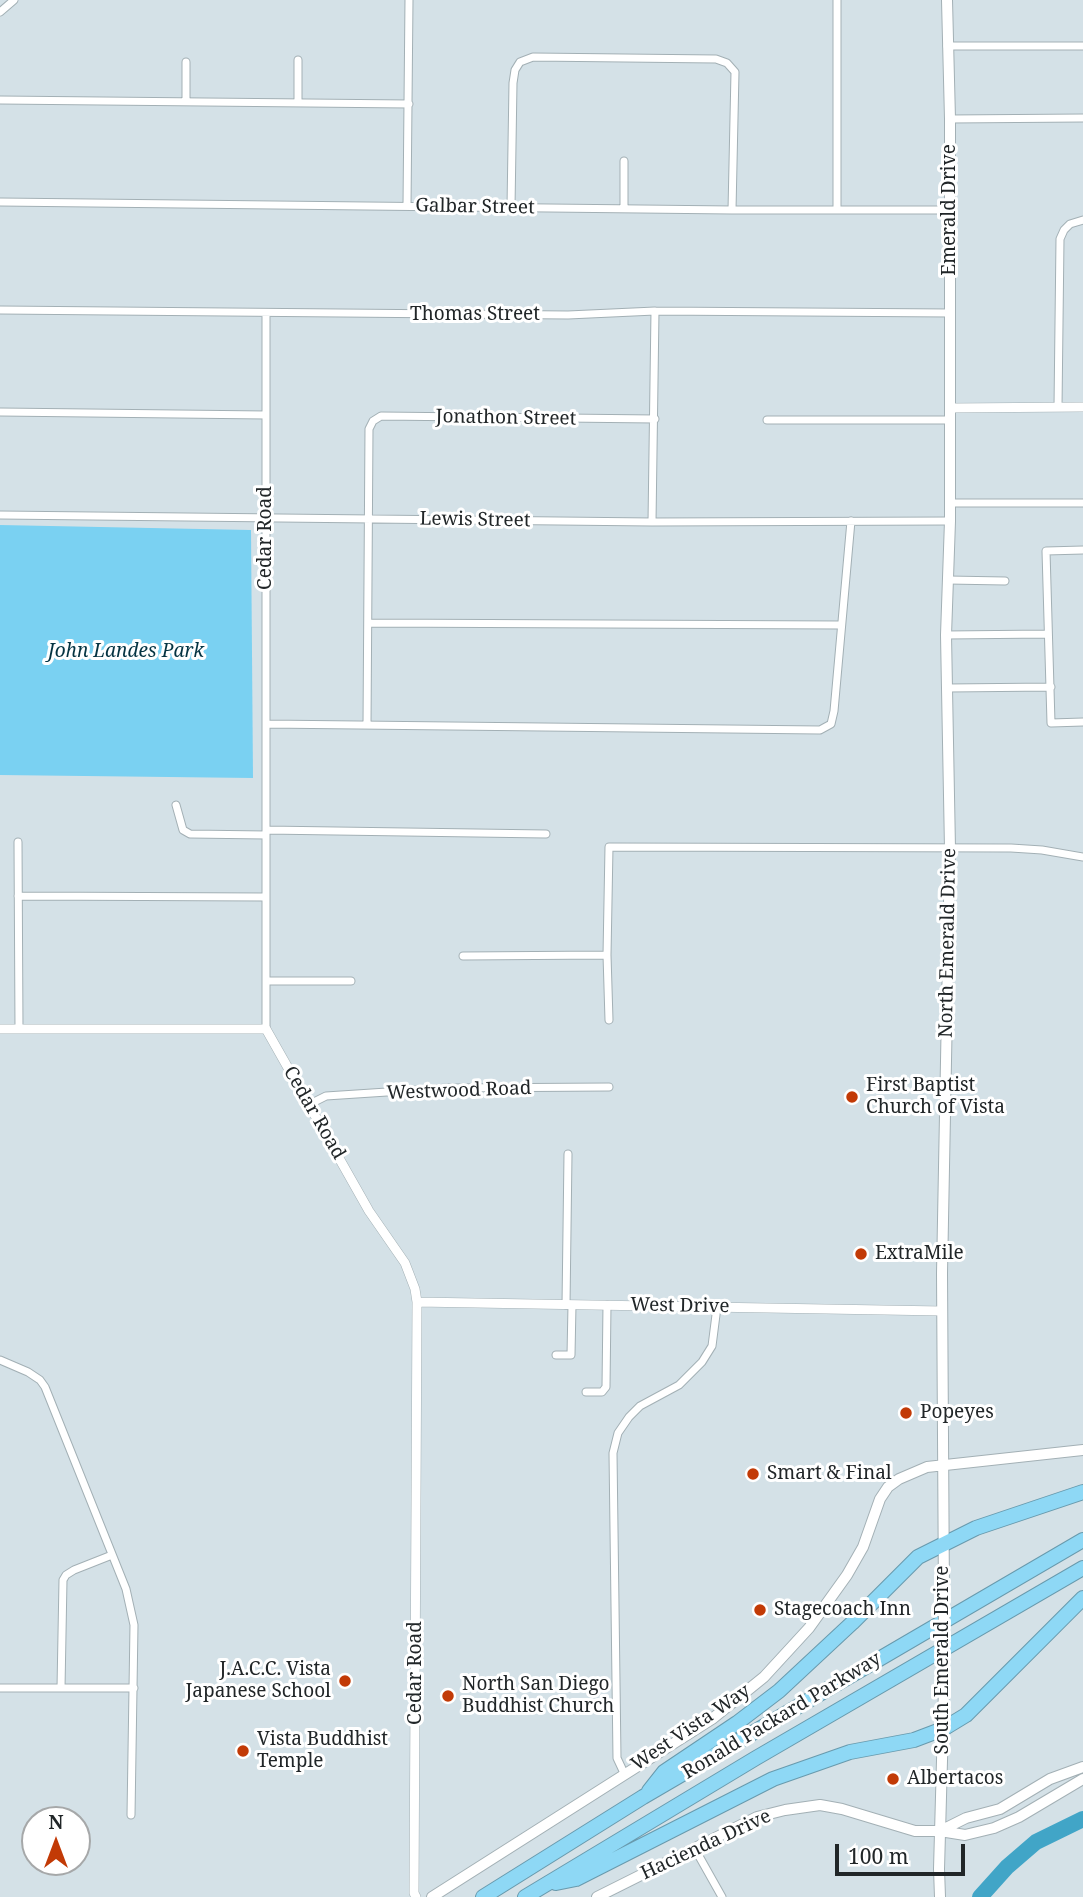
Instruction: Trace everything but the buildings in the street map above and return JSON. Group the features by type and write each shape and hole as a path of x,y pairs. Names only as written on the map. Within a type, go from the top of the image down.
{"highway":[{"path":"643,1797 664,1772 737,1723 788,1683 918,1558 976,1528 1083,1492"},
{"name":"Ronald Packard Parkway","path":"483,1897 643,1797 1083,1540"},
{"name":"Ronald Packard Parkway","path":"525,1897 1083,1567"},
{"path":"545,1885 576,1879 773,1779 850,1752 914,1740 943,1729 966,1715 1083,1598"}],"main road":[{"name":"Emerald Drive","path":"947,0 950,119 950,414"},
{"name":"North Emerald Drive","path":"943,1466 942,1311 950,849 946,635 950,414"},
{"name":"West Vista Way","path":"432,1897 712,1719 764,1677 808,1628 847,1575 863,1547 880,1499 888,1487 913,1472 943,1466 1083,1450"},
{"name":"South Emerald Drive","path":"940,1897 944,1688 943,1466"},
{"path":"940,1831 962,1819 1000,1809 1049,1779 1083,1767"},
{"name":"Hacienda Drive","path":"597,1897 757,1818 785,1810 820,1805 915,1830 965,1835 994,1828 1019,1817 1083,1779"}],"street":[{"path":"0,12 14,0"},
{"path":"407,206 409,0"},
{"path":"837,0 837,209"},
{"path":"947,46 1083,46"},
{"path":"512,207 513,83 515,69 520,62 533,57 716,59 727,63 735,72 732,210"},
{"path":"298,60 298,103"},
{"path":"186,62 186,102"},
{"path":"0,100 409,104"},
{"path":"950,119 1083,118"},
{"path":"624,162 624,208"},
{"name":"Galbar Street","path":"0,202 732,210 950,209"},
{"path":"1058,407 1060,239 1070,225 1083,220"},
{"name":"Thomas Street","path":"0,310 568,315 655,311 950,313"},
{"path":"652,522 655,311"},
{"name":"Cedar Road","path":"266,314 266,1028 369,1211 405,1263 415,1289 416,1897"},
{"path":"767,420 1083,407"},
{"path":"0,412 266,415"},
{"name":"Jonathon Street","path":"368,519 369,435 373,421 381,416 655,419"},
{"path":"950,503 1083,502"},
{"name":"Lewis Street","path":"0,515 652,522 950,521"},
{"path":"367,726 368,519"},
{"path":"266,724 820,730 831,724 834,711 851,521"},
{"path":"1083,550 1046,551 1051,723 1083,722"},
{"path":"948,580 1005,581"},
{"path":"368,623 841,625"},
{"path":"946,635 1048,634"},
{"path":"948,688 1051,687"},
{"path":"176,805 183,830 190,834 546,834"},
{"path":"18,842 19,1028"},
{"path":"609,1020 609,847 1042,850 1083,857"},
{"path":"18,896 266,897"},
{"path":"463,956 607,955"},
{"path":"266,981 351,981"},
{"path":"0,1028 266,1028"},
{"name":"Westwood Road","path":"310,1104 326,1096 447,1088 609,1087"},
{"path":"556,1355 571,1354 568,1154"},
{"name":"West Drive","path":"417,1302 942,1311"},
{"path":"586,1391 602,1391 606,1387 607,1305"},
{"path":"624,1773 617,1758 613,1453 618,1433 629,1417 640,1406 679,1385 702,1362 715,1336 717,1307"},
{"path":"0,1360 28,1372 45,1387 126,1588 134,1625 131,1815"},
{"path":"61,1688 63,1580 74,1570 112,1555"},
{"path":"0,1688 134,1688"},
{"path":"695,1849 722,1897"}],"green space":[{"name":"John Landes Park","path":"0,525 251,530 253,778 0,775"}],"waterway":[{"path":"980,1897 1007,1867 1036,1842 1083,1819"}],"place":[{"name":"First Baptist Church of Vista","path":"852,1097"},
{"name":"ExtraMile","path":"861,1254"},
{"name":"Popeyes","path":"906,1413"},
{"name":"Smart & Final","path":"753,1474"},
{"name":"Stagecoach Inn","path":"760,1610"},
{"name":"J.A.C.C. Vista Japanese School","path":"345,1681"},
{"name":"North San Diego Buddhist Church","path":"448,1696"},
{"name":"Vista Buddhist Temple","path":"243,1751"},
{"name":"Albertacos","path":"893,1779"}]}
